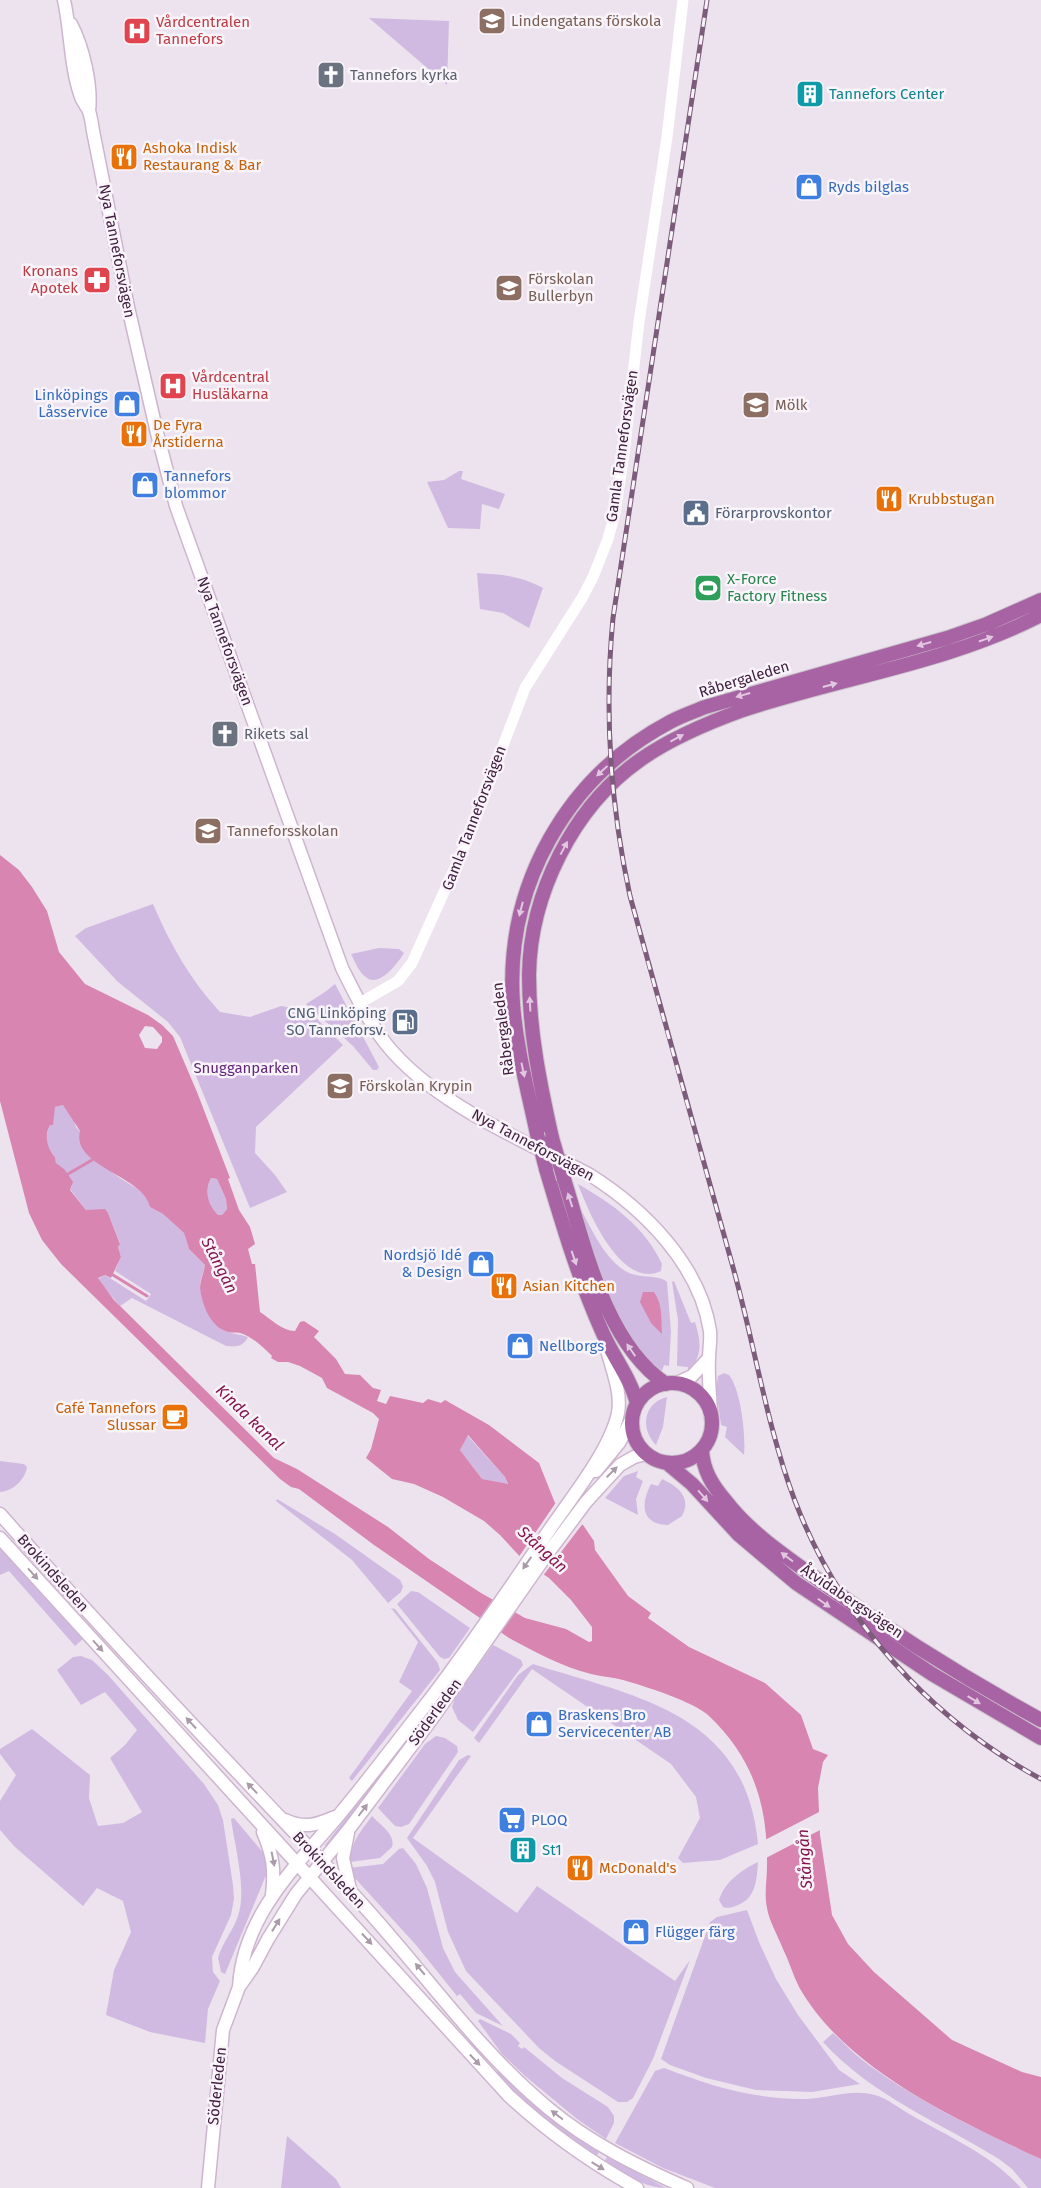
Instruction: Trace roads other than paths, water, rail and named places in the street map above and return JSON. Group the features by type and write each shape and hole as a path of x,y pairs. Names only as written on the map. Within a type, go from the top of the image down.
{"main road":[{"name":"Nya Tanneforsvägen","path":"64,0 68,20 78,38 91,96 88,111 128,307 176,506 286,807 329,936 342,968 360,1003 387,1045 414,1072 432,1087 612,1189 646,1218 678,1256 696,1289 710,1331 711,1412"},
{"name":"Råbergaleden","path":"634,1411 633,1390 601,1330 570,1248 537,1134 518,1042 513,1003 514,942 526,891 542,851 566,811 598,774 630,746 671,721 705,707 947,638 987,624 1041,600"},
{"name":"Råbergaleden","path":"671,1384 654,1376 634,1355 611,1317 586,1248 552,1138 532,1038 529,973 536,920 549,878 569,838 594,803 641,760 679,737 713,721 774,701 954,650 1014,629 1041,615"},
{"name":"Söderleden","path":"208,2188 223,2030 239,1987 253,1968 279,1920 434,1716 472,1650 608,1440 618,1414 618,1392 601,1330"},
{"path":"671,1384 694,1390 701,1396 711,1412 712,1432 702,1450 682,1462 667,1463 646,1454 634,1438 634,1411 652,1388 671,1384 692,1376 709,1358"},
{"name":"Söderleden","path":"574,1494 614,1452 634,1411"},
{"name":"Åtvidabergsvägen","path":"702,1450 705,1468 716,1490 735,1512 773,1546 898,1634 974,1682 1041,1720"},
{"name":"Söderleden","path":"239,1987 240,1965 256,1926 272,1896 472,1650 586,1502 620,1465 634,1456 646,1454"},
{"name":"Åtvidabergsvägen","path":"667,1463 692,1484 739,1535 796,1583 932,1674 1041,1738"},
{"name":"Brokindsleden","path":"0,1514 62,1584 404,1949 482,2044 524,2087 549,2109 608,2150 687,2188"},
{"name":"Brokindsleden","path":"0,1538 509,2096 591,2162 637,2188"},
{"path":"280,1817 300,1826 312,1826 339,1814"},
{"path":"260,1825 274,1861 272,1896"},
{"path":"349,1829 343,1864 352,1894"}],"street":[{"name":"Gamla Tanneforsvägen","path":"360,1003 398,981 412,963 466,843 525,688 582,598 593,577 608,539 615,513 624,454 640,314 665,153 683,0"}],"water":[{"name":"Stångån","path":"0,855 19,870 32,887 47,911 59,952 85,984 148,1015 173,1036 230,1178 228,1179 239,1210 250,1227 255,1244 248,1249 252,1264 255,1264 260,1312 286,1329 295,1331 300,1322 304,1321 319,1331 314,1337 336,1359 345,1374 360,1375 373,1388 381,1390 377,1401 386,1404 390,1396 423,1403 428,1399 441,1403 445,1400 489,1425 539,1463 555,1503 583,1525 594,1541 595,1550 628,1596 651,1613 648,1618 689,1647 765,1683 801,1715 813,1749 828,1755 823,1762 818,1788 820,1835 832,1915 848,1944 874,1972 952,2040 1022,2072 1041,2077 1041,2159 974,2127 906,2090 874,2068 819,2017 799,1987 768,1913 766,1903 767,1845 765,1824 755,1785 737,1749 709,1716 693,1705 656,1690 623,1680 581,1671 539,1654 509,1638 374,1545 299,1489 291,1487 280,1479 61,1264 42,1240 29,1213 0,1101","holes":["145,1026 153,1027 162,1037 162,1042 157,1049 145,1048 139,1035","63,1105 80,1131 80,1143 86,1154 135,1187 145,1196 150,1207 163,1214 184,1233 189,1249 205,1265 200,1285 201,1294 205,1308 216,1325 228,1332 240,1333 249,1337 265,1349 272,1356 271,1358 278,1362 288,1362 300,1366 322,1378 327,1388 373,1413 379,1419 371,1449 366,1458 392,1479 414,1484 443,1497 484,1521 525,1562 549,1578 571,1600 592,1627 592,1641 589,1642 566,1629 525,1618 481,1593 429,1559 388,1527 297,1469 274,1458 114,1300 98,1278 105,1275 111,1278 121,1257 118,1247 120,1244 105,1209 86,1210 70,1190 73,1182 65,1170 56,1163 55,1157 48,1146 47,1138 48,1129 50,1125 53,1125 55,1107","211,1178 217,1179 226,1199 227,1209 222,1215 218,1215 208,1198","468,1435 505,1477 508,1484 482,1479 460,1450"]},
{"path":"643,1292 654,1292 657,1297 661,1312 662,1334 651,1323 640,1302"}],"waterway":[{"path":"68,1174 92,1160"},
{"path":"113,1275 147,1296"}],"railway":[{"path":"707,0 613,618 610,653 609,723 613,792 623,861 630,896 742,1300 777,1445 795,1501 814,1544 837,1586 863,1625 893,1662 926,1696 962,1727 1000,1755 1041,1779"}],"place":[{"name":"Lindengatans förskola","path":"492,21"},
{"name":"Vårdcentralen Tannefors","path":"137,31"},
{"name":"Tannefors kyrka","path":"331,75"},
{"name":"Tannefors Center","path":"810,94"},
{"name":"Ashoka Indisk Restaurang & Bar","path":"124,157"},
{"name":"Ryds bilglas","path":"809,187"},
{"name":"Kronans Apotek","path":"97,280"},
{"name":"Förskolan Bullerbyn","path":"509,288"},
{"name":"Vårdcentral Husläkarna","path":"173,386"},
{"name":"Linköpings Låsservice","path":"127,404"},
{"name":"Mölk","path":"756,405"},
{"name":"De Fyra Årstiderna","path":"134,434"},
{"name":"Tannefors blommor","path":"145,485"},
{"name":"Krubbstugan","path":"889,499"},
{"name":"Förarprovskontor","path":"696,513"},
{"name":"X-Force Factory Fitness","path":"708,588"},
{"name":"Rikets sal","path":"225,734"},
{"name":"Tanneforsskolan","path":"208,831"},
{"name":"CNG Linköping SO Tanneforsv.","path":"405,1022"},
{"name":"Förskolan Krypin","path":"340,1086"},
{"name":"Nordsjö Idé & Design","path":"481,1264"},
{"name":"Asian Kitchen","path":"504,1286"},
{"name":"Nellborgs","path":"520,1346"},
{"name":"Café Tannefors Slussar","path":"175,1417"},
{"name":"Braskens Bro Servicecenter AB","path":"539,1724"},
{"name":"PLOQ","path":"512,1820"},
{"name":"St1","path":"523,1850"},
{"name":"McDonald's","path":"580,1868"},
{"name":"Flügger färg","path":"636,1932"}],"park label":[{"name":"Snugganparken","path":"246,1068"}],"water label":[{"name":"Kinda kanal","path":"250,1417"}]}
